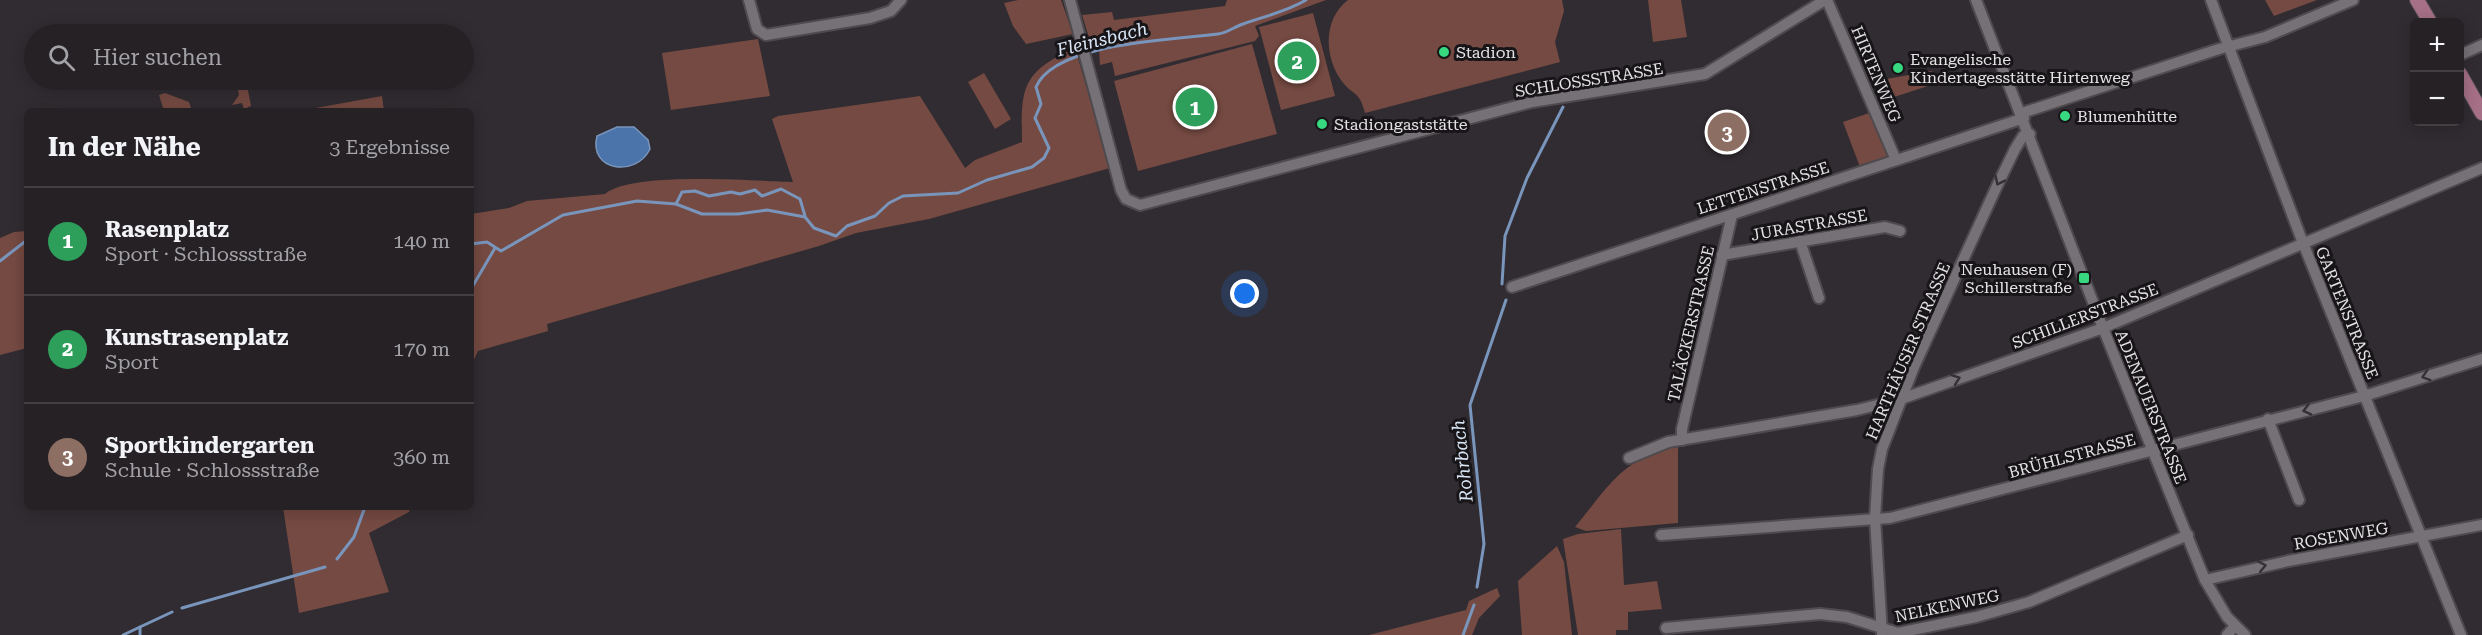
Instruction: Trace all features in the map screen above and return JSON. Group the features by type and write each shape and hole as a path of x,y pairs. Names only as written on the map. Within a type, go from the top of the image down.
{"main road":[{"path":"2417,0 2428,18"},
{"path":"2464,81 2482,113"}],"street":[{"path":"750,0 753,18 761,34 779,35 870,18 891,11 902,0"},
{"name":"SCHLOSSSTRASSE","path":"1070,0 1121,190 1131,203 1140,205 1532,102 1697,77 1715,69 1826,0"},
{"name":"HIRTENWEG","path":"1826,0 1896,160"},
{"name":"ADENAUERSTRASSE","path":"1976,0 2030,134 2103,328 2205,580 2215,599 2235,626 2245,635"},
{"name":"GARTENSTRASSE","path":"2211,0 2303,243 2461,635"},
{"name":"LETTENSTRASSE","path":"1512,287 2265,37 2353,0"},
{"path":"2464,53 2482,45"},
{"name":"HARTHÄUSER STRASSE","path":"1882,632 1875,518 1878,469 1901,399 2006,168 2023,136 2030,134"},
{"name":"SCHILLERSTRASSE","path":"1629,458 1652,447 1682,440 1857,410 1901,399 2103,328 2482,168"},
{"name":"TALÄCKERSTRASSE","path":"1682,440 1682,429 1732,215"},
{"name":"JURASTRASSE","path":"1722,255 1885,227 1900,231"},
{"path":"1800,241 1819,298"},
{"name":"BRÜHLSTRASSE","path":"1661,535 1890,518 2364,396 2482,359"},
{"path":"2268,419 2299,500"},
{"name":"ROSENWEG","path":"2205,580 2285,562 2482,525"},
{"name":"NELKENWEG","path":"1666,628 1820,614 1847,617 1882,632 1898,633 2029,602 2188,535"},
{"path":"2227,635 2235,626"}],"shaded area":[{"path":"1018,0 1061,0 1073,34 1026,44 1013,26 1004,3"},
{"path":"1227,0 1326,0 1255,26 1259,36 1255,41 1115,76 1112,62 1100,65 1099,48 1091,44 1082,15 1112,12 1114,20 1225,6"},
{"name":"Stadion","path":"1348,0 1562,0 1564,11 1555,42 1560,62 1365,113 1358,96 1345,85 1335,70 1329,49 1330,27 1340,8"},
{"path":"1648,0 1681,0 1687,37 1653,42"},
{"path":"2265,0 2317,0 2274,16"},
{"path":"1313,13 1335,96 1281,110 1259,27"},
{"path":"758,39 770,96 671,110 662,53"},
{"path":"1252,44 1277,134 1138,171 1114,81"},
{"path":"1075,48 1110,168 929,219 856,233 819,246 547,324 548,331 478,351 474,360 474,214 509,208 527,201 605,194 619,187 640,182 724,179 793,182 772,119 778,116 920,96 965,168 975,160 1022,142 1022,107 1028,83 1044,65"},
{"path":"1932,71 1937,83 1882,101 1875,81"},
{"path":"984,73 1011,119 995,129 968,82"},
{"path":"238,90 248,90 251,106 244,108 242,103 232,105 239,95"},
{"path":"165,93 189,102 191,108 163,108 159,95"},
{"path":"382,96 384,108 316,108"},
{"path":"1872,112 1889,157 1860,167 1843,122"},
{"path":"24,231 24,349 0,355 0,238 14,232"},
{"path":"1678,446 1678,523 1586,531 1575,527 1608,487 1630,466 1659,451"},
{"path":"283,510 410,510 369,533 389,592 299,613"},
{"path":"1621,529 1624,585 1657,581 1662,609 1628,612 1628,630 1616,630 1616,635 1578,635 1563,539 1578,534"},
{"path":"1557,546 1564,562 1572,635 1522,635 1518,581"},
{"path":"1497,588 1500,596 1479,618 1472,635 1369,635 1466,610 1469,601"}],"water":[{"path":"617,127 634,127 648,140 650,149 635,164 625,167 615,166 606,163 600,157 596,148 597,136"}],"waterway":[{"name":"Fleinsbach","path":"474,244 487,242 501,251 563,215 637,201 676,204 702,214 738,214 767,210 805,217 814,228 836,236 847,226 875,216 889,203 903,196 958,193 987,180 1032,167 1044,158 1049,148 1035,118 1041,104 1036,87 1047,72 1066,61 1090,52 1118,46 1221,33 1283,11 1306,0"},
{"name":"Rohrbach","path":"1502,284 1505,236 1527,178 1563,107"},
{"name":"Fleinsbach","path":"676,204 682,192 695,191 709,196 731,192 740,194 755,190 762,196 781,189 800,199 805,216"},
{"name":"Fleinsbach","path":"0,261 24,242"},
{"path":"474,284 495,248"},
{"name":"Rohrbach","path":"1477,587 1484,544 1470,405 1506,300"},
{"path":"337,559 354,537 364,510"},
{"path":"182,608 325,567"},
{"name":"Rohrbach","path":"1463,635 1474,605"},
{"path":"140,635 140,627 172,612"},
{"path":"123,635 140,627"}],"place":[{"name":"Stadion","path":"1444,52"},
{"name":"Kunstrasenplatz","path":"1297,61"},
{"name":"Evangelische Kindertagesstätte Hirtenweg","path":"1898,68"},
{"name":"Rasenplatz","path":"1195,107"},
{"name":"Blumenhütte","path":"2065,116"},
{"name":"Stadiongaststätte","path":"1322,124"},
{"name":"Sportkindergarten","path":"1727,132"},
{"name":"Neuhausen (F) Schillerstraße","path":"2084,278"}]}
